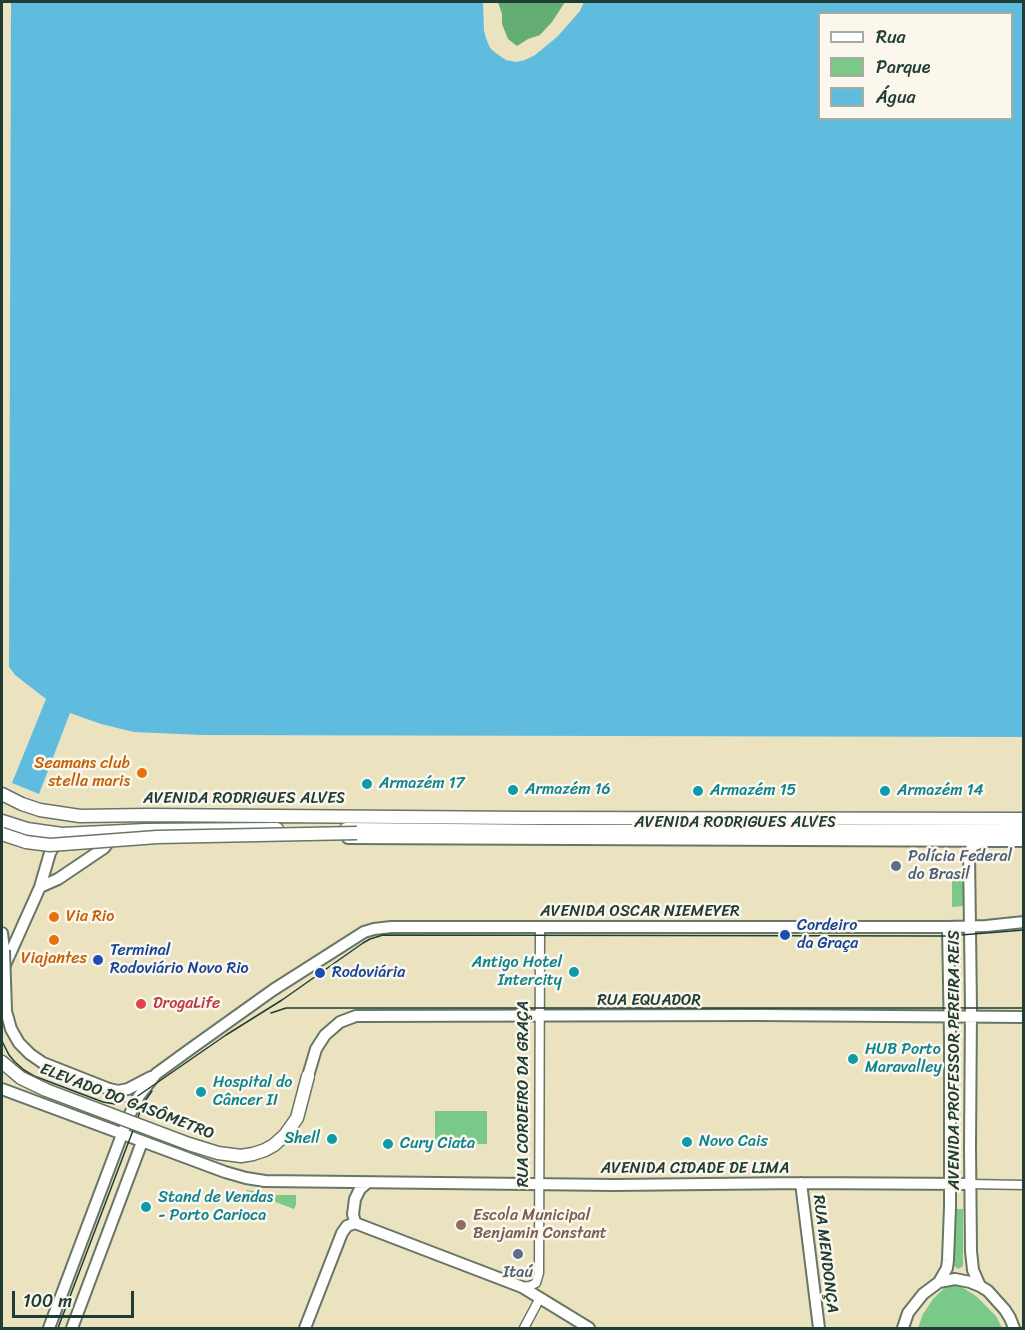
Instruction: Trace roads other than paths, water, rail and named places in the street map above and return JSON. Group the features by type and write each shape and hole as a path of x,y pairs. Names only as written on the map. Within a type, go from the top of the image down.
{"highway":[{"name":"AVENIDA RODRIGUES ALVES","path":"4,795 35,808 80,816 1023,819"},
{"name":"AVENIDA RODRIGUES ALVES","path":"2,821 27,829 62,834 186,829 1023,831"},
{"path":"2,834 26,842 50,845 157,837 357,833 419,829"},
{"name":"ELEVADO DO GASÔMETRO","path":"2,1062 21,1078 46,1090 189,1144 218,1154 237,1156 265,1150 285,1135 300,1110 308,1076"}],"main road":[{"name":"AVENIDA RODRIGUES ALVES","path":"88,834 116,833 126,837 1023,841"},
{"path":"40,887 58,879 104,848 116,833"},
{"path":"2,976 40,887 50,853 62,834"},
{"name":"AVENIDA PROFESSOR PEREIRA REIS","path":"980,1286 972,1263 969,852 973,846 984,841"},
{"name":"AVENIDA OSCAR NIEMEYER","path":"156,1074 273,990 361,934 374,929 391,927 970,927 1023,922"},
{"name":"AVENIDA PROFESSOR PEREIRA REIS","path":"939,1282 947,1268 948,1260 950,1185 948,927"},
{"path":"2,933 6,1011 9,1025 16,1038 30,1054 43,1063 109,1089 128,1089 156,1074"},
{"name":"RUA EQUADOR","path":"308,1076 321,1041 336,1024 351,1017 361,1016 1023,1017"},
{"path":"49,1329 123,1134 139,1096 156,1074"},
{"name":"AVENIDA CIDADE DE LIMA","path":"2,1089 225,1172 252,1179 367,1183 626,1185 970,1184"},
{"path":"72,1329 142,1142"},
{"path":"355,1222 352,1214 355,1199 360,1189 367,1183"},
{"name":"RUA MENDONÇA","path":"801,1184 819,1329"},
{"path":"305,1329 342,1233 347,1226 355,1222 522,1287 589,1329"},
{"path":"903,1329 908,1313 923,1294 939,1282 956,1279 980,1286 992,1295 1005,1310 1014,1329"}],"street":[{"name":"RUA CORDEIRO DA GRAÇA","path":"522,1287 533,1285 538,1278 540,927"},
{"name":"AVENIDA CIDADE DE LIMA","path":"970,1184 1023,1185"},
{"path":"524,1329 540,1298"}],"water":[{"path":"11,2 483,2 484,31 490,48 506,60 516,62 535,55 557,37 580,11 584,2 1023,2 1023,737 202,735 134,732 70,713 39,794 12,783 46,699 15,675 9,667"}],"tram line":[{"path":"2,1041 15,1062 34,1076 103,1102 115,1104 132,1100 363,943 383,935 948,936 1024,930"},
{"path":"271,1013 286,1008 1024,1008"},
{"path":"58,1328 143,1104 152,1091"}],"place":[{"name":"Seamans club stella maris","path":"142,773"},
{"name":"Armazém 17","path":"367,784"},
{"name":"Armazém 16","path":"513,790"},
{"name":"Armazém 15","path":"698,791"},
{"name":"Armazém 14","path":"885,791"},
{"name":"Polícia Federal do Brasil","path":"896,866"},
{"name":"Via Rio","path":"54,917"},
{"name":"Cordeiro da Graça","path":"785,935"},
{"name":"Viajantes","path":"54,940"},
{"name":"Terminal Rodoviário Novo Rio","path":"98,960"},
{"name":"Antigo Hotel Intercity","path":"574,972"},
{"name":"Rodoviária","path":"320,973"},
{"name":"DrogaLife","path":"141,1004"},
{"name":"HUB Porto Maravalley","path":"853,1059"},
{"name":"Hospital do Câncer II","path":"201,1092"},
{"name":"Shell","path":"332,1139"},
{"name":"Novo Cais","path":"687,1142"},
{"name":"Cury Ciata","path":"388,1144"},
{"name":"Stand de Vendas - Porto Carioca","path":"146,1207"},
{"name":"Escola Municipal Benjamin Constant","path":"461,1225"},
{"name":"Itaú","path":"518,1254"}]}
